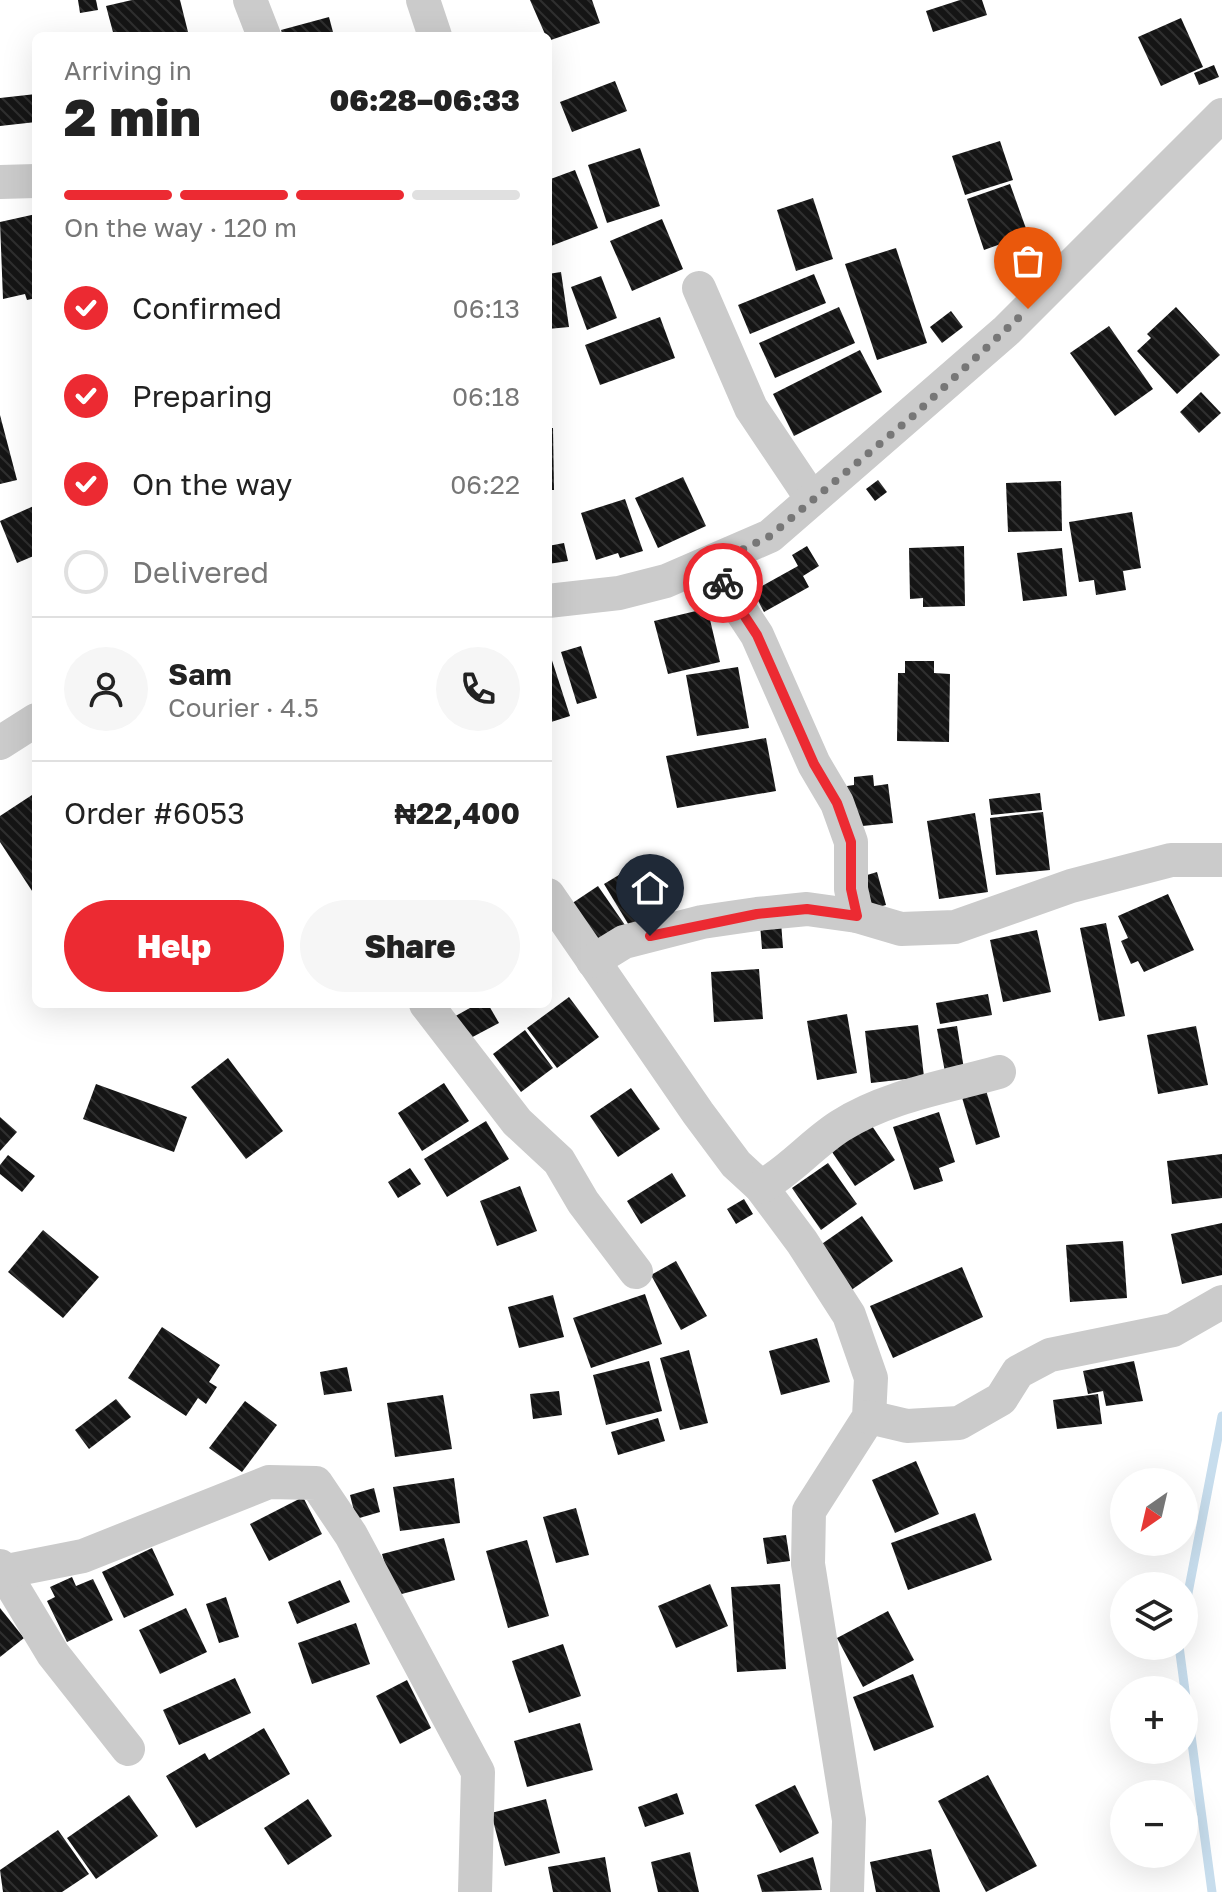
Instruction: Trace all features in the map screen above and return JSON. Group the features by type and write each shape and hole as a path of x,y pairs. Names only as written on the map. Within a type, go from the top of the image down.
{"street":[{"path":"250,0 262,32"},
{"path":"423,0 434,32"},
{"path":"552,601 619,593 666,581 711,565 770,536 913,416 1007,330 1222,115"},
{"path":"0,182 32,181"},
{"path":"699,288 751,408 812,499"},
{"path":"711,565 757,635 814,764 837,803 851,842 851,889 857,916"},
{"path":"0,743 32,723"},
{"path":"593,961 624,942 702,922 807,909 857,916 901,929 955,927 1071,886 1159,863 1222,860"},
{"path":"552,901 698,1113 736,1164 761,1187 849,1315 871,1378 869,1417 809,1511 808,1564 849,1820 847,1892"},
{"path":"429,1008 517,1122 559,1161 583,1202 636,1272"},
{"path":"761,1187 788,1172 838,1127 877,1106 999,1072"},
{"path":"869,1417 907,1426 959,1423 1001,1399 1018,1372 1050,1355 1173,1330 1222,1302"},
{"path":"128,1749 53,1654 1,1569 83,1556 269,1482 316,1483 351,1535 478,1772 475,1892"}],"building":[{"path":"78,0 96,0 98,10 80,13"},
{"path":"132,0 180,0 188,32 113,32 106,6"},
{"path":"530,0 592,0 600,23 552,40 552,32 544,32"},
{"path":"960,0 982,0 987,15 933,32 926,11"},
{"path":"329,17 333,32 282,32"},
{"path":"1181,18 1203,67 1161,86 1138,37"},
{"path":"1214,65 1219,77 1199,85 1194,73"},
{"path":"615,81 627,111 572,132 560,102"},
{"path":"32,94 32,122 0,126 0,98"},
{"path":"1000,141 1013,180 965,195 952,156"},
{"path":"640,148 660,206 607,223 588,165"},
{"path":"575,170 598,228 552,246 552,179"},
{"path":"1010,184 1028,234 984,250 967,199"},
{"path":"813,198 833,259 796,271 777,210"},
{"path":"32,215 32,299 27,300 25,294 3,299 0,222"},
{"path":"662,219 683,269 632,291 610,241"},
{"path":"896,248 927,343 877,360 845,264"},
{"path":"561,272 569,327 552,329 552,273"},
{"path":"814,274 826,303 750,334 738,305"},
{"path":"601,276 617,318 587,330 571,287"},
{"path":"839,307 855,343 775,378 759,343"},
{"path":"1176,307 1220,355 1177,394 1137,351 1151,338 1147,334"},
{"path":"951,311 963,327 942,343 930,327"},
{"path":"660,317 675,358 600,385 585,345"},
{"path":"1109,326 1153,389 1115,416 1070,353"},
{"path":"860,350 882,392 794,436 773,394"},
{"path":"1201,392 1221,413 1199,433 1180,412"},
{"path":"0,415 17,480 0,484"},
{"path":"552,428 553,428 552,490"},
{"path":"683,477 706,526 658,548 635,498"},
{"path":"878,480 887,492 875,501 866,489"},
{"path":"1061,481 1062,531 1008,532 1006,483"},
{"path":"625,499 643,551 620,558 618,553 596,560 581,513"},
{"path":"32,507 32,557 17,563 0,521"},
{"path":"1132,512 1141,568 1123,571 1126,590 1096,595 1094,580 1079,582 1069,522"},
{"path":"564,543 568,561 552,563 552,545"},
{"path":"807,546 819,566 803,576 809,587 764,612 753,591 798,566 792,555"},
{"path":"964,546 965,606 923,607 923,598 910,599 909,548"},
{"path":"1062,548 1067,596 1023,601 1017,553"},
{"path":"710,590 714,605 707,607 720,662 668,674 654,621 696,611 692,595"},
{"path":"581,646 597,698 577,704 561,652"},
{"path":"552,660 570,716 552,722"},
{"path":"905,661 934,661 934,673 950,674 949,742 897,741 898,673 905,673"},
{"path":"738,667 749,728 697,736 686,675"},
{"path":"766,738 776,791 677,808 666,756"},
{"path":"873,775 874,786 888,784 893,823 852,827 847,786 854,785 854,777"},
{"path":"1040,793 1042,810 991,815 989,799"},
{"path":"32,795 32,891 0,842 0,816"},
{"path":"1043,812 1050,870 996,875 990,818"},
{"path":"975,813 988,892 939,899 927,821"},
{"path":"652,855 678,898 630,927 604,884"},
{"path":"877,872 886,905 864,911 854,879"},
{"path":"598,886 627,928 593,951 565,908"},
{"path":"1168,894 1194,950 1144,972 1138,961 1131,964 1121,941 1128,938 1118,916"},
{"path":"781,922 783,948 762,949 760,924"},
{"path":"1106,923 1125,1016 1099,1021 1080,928"},
{"path":"1037,930 1051,992 1003,1002 990,940"},
{"path":"759,969 763,1019 714,1022 711,972"},
{"path":"988,994 992,1015 940,1024 936,1003"},
{"path":"569,997 599,1037 557,1068 527,1028"},
{"path":"470,1008 490,1008 499,1023 465,1041 452,1018"},
{"path":"847,1014 857,1073 817,1080 807,1021"},
{"path":"918,1025 924,1077 871,1083 865,1031"},
{"path":"957,1026 964,1069 945,1072 937,1029"},
{"path":"1196,1026 1208,1085 1158,1094 1147,1035"},
{"path":"525,1030 553,1068 521,1092 493,1054"},
{"path":"228,1058 283,1131 246,1159 191,1087"},
{"path":"444,1083 469,1121 422,1151 398,1113"},
{"path":"96,1084 187,1117 174,1152 83,1119"},
{"path":"985,1087 1000,1137 976,1145 961,1094"},
{"path":"631,1088 660,1129 618,1157 590,1116"},
{"path":"939,1112 955,1162 939,1168 943,1181 914,1190 893,1127"},
{"path":"0,1117 17,1132 0,1151"},
{"path":"868,1120 895,1160 855,1186 828,1146"},
{"path":"486,1121 509,1159 447,1197 424,1159"},
{"path":"1222,1154 1222,1198 1172,1204 1167,1161"},
{"path":"8,1155 35,1176 22,1192 0,1174 0,1165"},
{"path":"828,1163 857,1204 821,1230 792,1188"},
{"path":"410,1168 421,1184 398,1198 388,1182"},
{"path":"672,1173 686,1196 641,1224 627,1201"},
{"path":"520,1186 537,1231 497,1246 480,1201"},
{"path":"744,1199 753,1214 736,1224 727,1209"},
{"path":"862,1216 893,1261 847,1293 816,1248"},
{"path":"1222,1223 1222,1275 1182,1284 1171,1234"},
{"path":"43,1230 99,1277 63,1318 8,1272"},
{"path":"1123,1241 1127,1298 1070,1302 1066,1245"},
{"path":"676,1261 707,1316 681,1330 651,1275"},
{"path":"962,1267 983,1317 893,1358 870,1306"},
{"path":"645,1294 662,1344 591,1368 573,1318"},
{"path":"553,1295 564,1337 519,1348 508,1307"},
{"path":"162,1327 220,1365 209,1382 217,1387 206,1404 198,1398 186,1416 128,1378"},
{"path":"817,1338 830,1382 781,1395 769,1351"},
{"path":"689,1350 708,1423 680,1430 660,1358"},
{"path":"649,1361 662,1411 606,1425 593,1375"},
{"path":"1134,1361 1143,1401 1106,1406 1103,1391 1088,1394 1083,1371"},
{"path":"347,1367 352,1391 324,1395 320,1372"},
{"path":"559,1391 562,1415 533,1419 530,1394"},
{"path":"1098,1394 1102,1424 1057,1429 1053,1400"},
{"path":"443,1395 452,1449 395,1457 387,1403"},
{"path":"116,1399 131,1417 89,1449 75,1430"},
{"path":"245,1401 277,1425 242,1472 209,1448"},
{"path":"658,1418 665,1441 618,1455 611,1432"},
{"path":"916,1461 939,1514 895,1533 872,1480"},
{"path":"454,1478 460,1523 400,1531 393,1487"},
{"path":"374,1488 380,1512 356,1519 350,1495"},
{"path":"303,1497 322,1534 269,1561 250,1524"},
{"path":"576,1508 589,1555 556,1563 543,1517"},
{"path":"975,1513 992,1560 908,1590 891,1543"},
{"path":"786,1535 790,1561 767,1564 763,1538"},
{"path":"444,1538 455,1580 394,1596 382,1554"},
{"path":"527,1540 549,1616 508,1628 486,1551"},
{"path":"152,1548 174,1595 124,1618 102,1572"},
{"path":"72,1577 76,1586 93,1579 113,1620 67,1642 47,1601 55,1597 50,1587"},
{"path":"340,1580 350,1602 297,1624 288,1602"},
{"path":"710,1584 728,1626 676,1648 658,1606"},
{"path":"780,1584 786,1669 737,1672 731,1587"},
{"path":"226,1597 239,1637 219,1643 206,1604"},
{"path":"0,1608 24,1638 0,1657"},
{"path":"186,1608 207,1652 160,1674 139,1630"},
{"path":"888,1611 914,1660 863,1687 837,1638"},
{"path":"356,1623 370,1664 312,1684 298,1643"},
{"path":"563,1644 581,1696 529,1713 512,1661"},
{"path":"913,1674 934,1727 874,1751 853,1697"},
{"path":"235,1678 251,1713 179,1745 163,1710"},
{"path":"407,1680 431,1728 400,1744 376,1696"},
{"path":"580,1723 593,1770 527,1787 514,1741"},
{"path":"264,1728 290,1774 196,1828 166,1776 205,1753 209,1760"},
{"path":"988,1775 1037,1866 986,1892 938,1801"},
{"path":"795,1785 819,1833 780,1853 755,1805"},
{"path":"677,1793 684,1814 645,1827 638,1807"},
{"path":"129,1795 158,1836 96,1879 67,1838"},
{"path":"308,1799 332,1836 288,1865 264,1828"},
{"path":"546,1799 560,1853 505,1866 491,1813"},
{"path":"58,1830 89,1874 62,1892 3,1892 0,1870"},
{"path":"931,1849 940,1892 876,1892 870,1862"},
{"path":"690,1852 699,1892 658,1892 651,1862"},
{"path":"605,1857 611,1892 553,1892 548,1867"},
{"path":"813,1857 822,1890 762,1892 757,1875"}],"waterway":[{"path":"1192,1572 1222,1416"},
{"path":"1181,1660 1212,1892"}],"way so far":[{"path":"723,583 711,565 770,536 913,416 1028,309"}],"route":[{"path":"650,936 702,922 807,909 857,916 851,889 851,842 837,803 814,764 757,635 723,583"}]}
